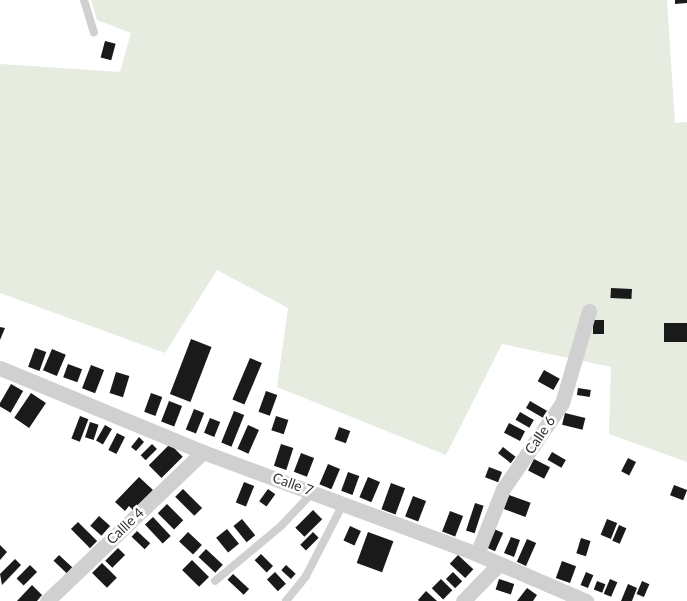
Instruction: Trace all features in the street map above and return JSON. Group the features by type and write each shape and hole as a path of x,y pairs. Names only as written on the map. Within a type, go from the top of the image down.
{"street":[{"name":"Calle 6","path":"477,554 503,489 562,403 589,311"},
{"name":"Calle 7","path":"0,368 204,452 314,491 343,504 477,554 586,601"},
{"name":"Callle 4","path":"47,601 204,452"},
{"path":"462,601 499,564"},
{"path":"549,586 564,601"}],"lane":[{"path":"84,0 94,32"},
{"path":"216,580 281,526 314,491"},
{"path":"286,601 306,576 343,504"}],"shaded area":[{"path":"91,0 667,0 675,123 687,122 687,462 609,434 611,367 502,344 446,455 277,387 288,308 217,270 165,353 0,293 0,64 120,72 131,33 97,20"}],"building":[{"path":"675,0 687,0 687,3 675,4"},
{"path":"105,41 116,44 111,60 101,57"},
{"path":"611,288 632,289 631,299 610,298"},
{"path":"593,320 604,320 604,334 593,334"},
{"path":"664,323 687,323 687,342 664,342"},
{"path":"0,327 5,328 0,340"},
{"path":"191,339 212,347 190,402 170,394"},
{"path":"35,348 46,352 39,371 28,367"},
{"path":"52,349 66,355 57,376 43,370"},
{"path":"250,358 262,363 244,405 232,399"},
{"path":"68,364 82,369 77,382 63,377"},
{"path":"91,365 104,370 95,393 82,388"},
{"path":"544,370 560,379 553,390 538,381"},
{"path":"116,372 129,376 123,397 110,393"},
{"path":"11,384 23,391 11,413 0,407 0,403"},
{"path":"578,388 591,390 590,397 577,395"},
{"path":"266,391 277,395 270,416 258,412"},
{"path":"31,393 46,403 29,428 14,418"},
{"path":"151,393 162,397 155,416 144,412"},
{"path":"169,401 182,406 174,427 161,422"},
{"path":"530,401 547,411 543,418 526,408"},
{"path":"194,409 204,413 196,434 186,429"},
{"path":"234,411 244,415 231,447 221,443"},
{"path":"520,412 534,420 529,428 516,420"},
{"path":"565,413 585,418 582,430 562,425"},
{"path":"80,416 88,419 80,442 71,438"},
{"path":"276,416 288,420 284,434 271,430"},
{"path":"210,418 220,422 214,437 204,433"},
{"path":"90,422 99,425 94,440 85,437"},
{"path":"509,423 525,431 520,441 504,433"},
{"path":"105,425 112,429 103,445 96,441"},
{"path":"248,425 259,430 248,454 237,449"},
{"path":"339,427 350,431 346,443 335,439"},
{"path":"117,433 125,437 116,454 108,450"},
{"path":"139,437 144,442 136,451 131,447"},
{"path":"152,444 157,449 146,460 141,455"},
{"path":"170,444 183,457 162,478 149,465"},
{"path":"281,444 293,448 286,470 274,466"},
{"path":"503,447 516,457 511,463 498,453"},
{"path":"552,452 566,460 561,468 548,460"},
{"path":"301,453 314,458 307,477 294,472"},
{"path":"628,458 636,462 629,475 621,471"},
{"path":"534,459 550,467 544,479 528,471"},
{"path":"328,464 340,469 331,489 319,484"},
{"path":"489,467 502,472 498,482 485,477"},
{"path":"348,472 359,476 352,495 341,491"},
{"path":"139,477 153,490 133,510 129,506 125,511 115,502"},
{"path":"368,477 380,482 371,502 359,497"},
{"path":"244,482 254,486 246,507 236,502"},
{"path":"391,483 405,488 396,514 381,509"},
{"path":"674,485 687,490 683,500 670,495"},
{"path":"183,489 202,508 194,516 175,497"},
{"path":"268,489 275,494 266,506 259,501"},
{"path":"509,495 531,503 525,517 504,509"},
{"path":"413,496 426,501 418,522 405,517"},
{"path":"475,503 484,506 475,533 466,531"},
{"path":"167,504 183,520 174,529 158,513"},
{"path":"313,510 322,519 305,537 295,528"},
{"path":"450,511 463,516 455,537 442,532"},
{"path":"99,516 110,526 101,536 90,526"},
{"path":"153,517 171,536 163,544 145,525"},
{"path":"242,519 255,535 247,542 233,526"},
{"path":"607,519 617,523 611,539 601,535"},
{"path":"78,522 97,541 90,548 71,529"},
{"path":"619,525 626,528 620,544 612,541"},
{"path":"350,526 361,531 354,545 343,541"},
{"path":"227,529 239,544 228,553 216,538"},
{"path":"494,529 503,533 495,551 486,547"},
{"path":"137,531 150,543 145,549 132,537"},
{"path":"188,532 202,545 193,554 179,542"},
{"path":"313,532 319,538 306,550 300,545"},
{"path":"368,532 393,541 382,572 357,563"},
{"path":"511,537 520,540 514,557 504,553"},
{"path":"581,538 591,541 586,556 576,553"},
{"path":"527,539 536,543 526,566 517,562"},
{"path":"0,545 7,552 0,560"},
{"path":"118,548 125,555 112,568 105,561"},
{"path":"206,549 223,565 215,573 198,557"},
{"path":"261,554 273,566 267,572 255,560"},
{"path":"59,555 72,567 67,573 54,561"},
{"path":"458,555 473,569 465,578 450,564"},
{"path":"15,559 21,565 2,585 0,574"},
{"path":"192,560 209,577 199,587 182,570"},
{"path":"562,561 576,566 570,583 556,578"},
{"path":"102,563 117,578 107,588 92,573"},
{"path":"30,565 37,572 24,586 17,578"},
{"path":"286,565 296,574 291,579 281,570"},
{"path":"275,572 286,584 278,591 267,580"},
{"path":"453,572 462,581 455,588 446,579"},
{"path":"586,572 593,575 588,588 581,585"},
{"path":"233,574 249,589 244,595 228,580"},
{"path":"441,579 452,590 443,600 432,588"},
{"path":"499,579 514,584 511,594 496,589"},
{"path":"610,579 617,582 611,597 604,594"},
{"path":"597,581 605,584 602,593 594,589"},
{"path":"642,581 649,584 644,597 637,594"},
{"path":"628,584 637,588 632,601 621,601"},
{"path":"32,585 42,595 37,601 17,601"},
{"path":"527,588 537,595 533,601 517,601"},
{"path":"426,591 437,601 419,601"}]}
